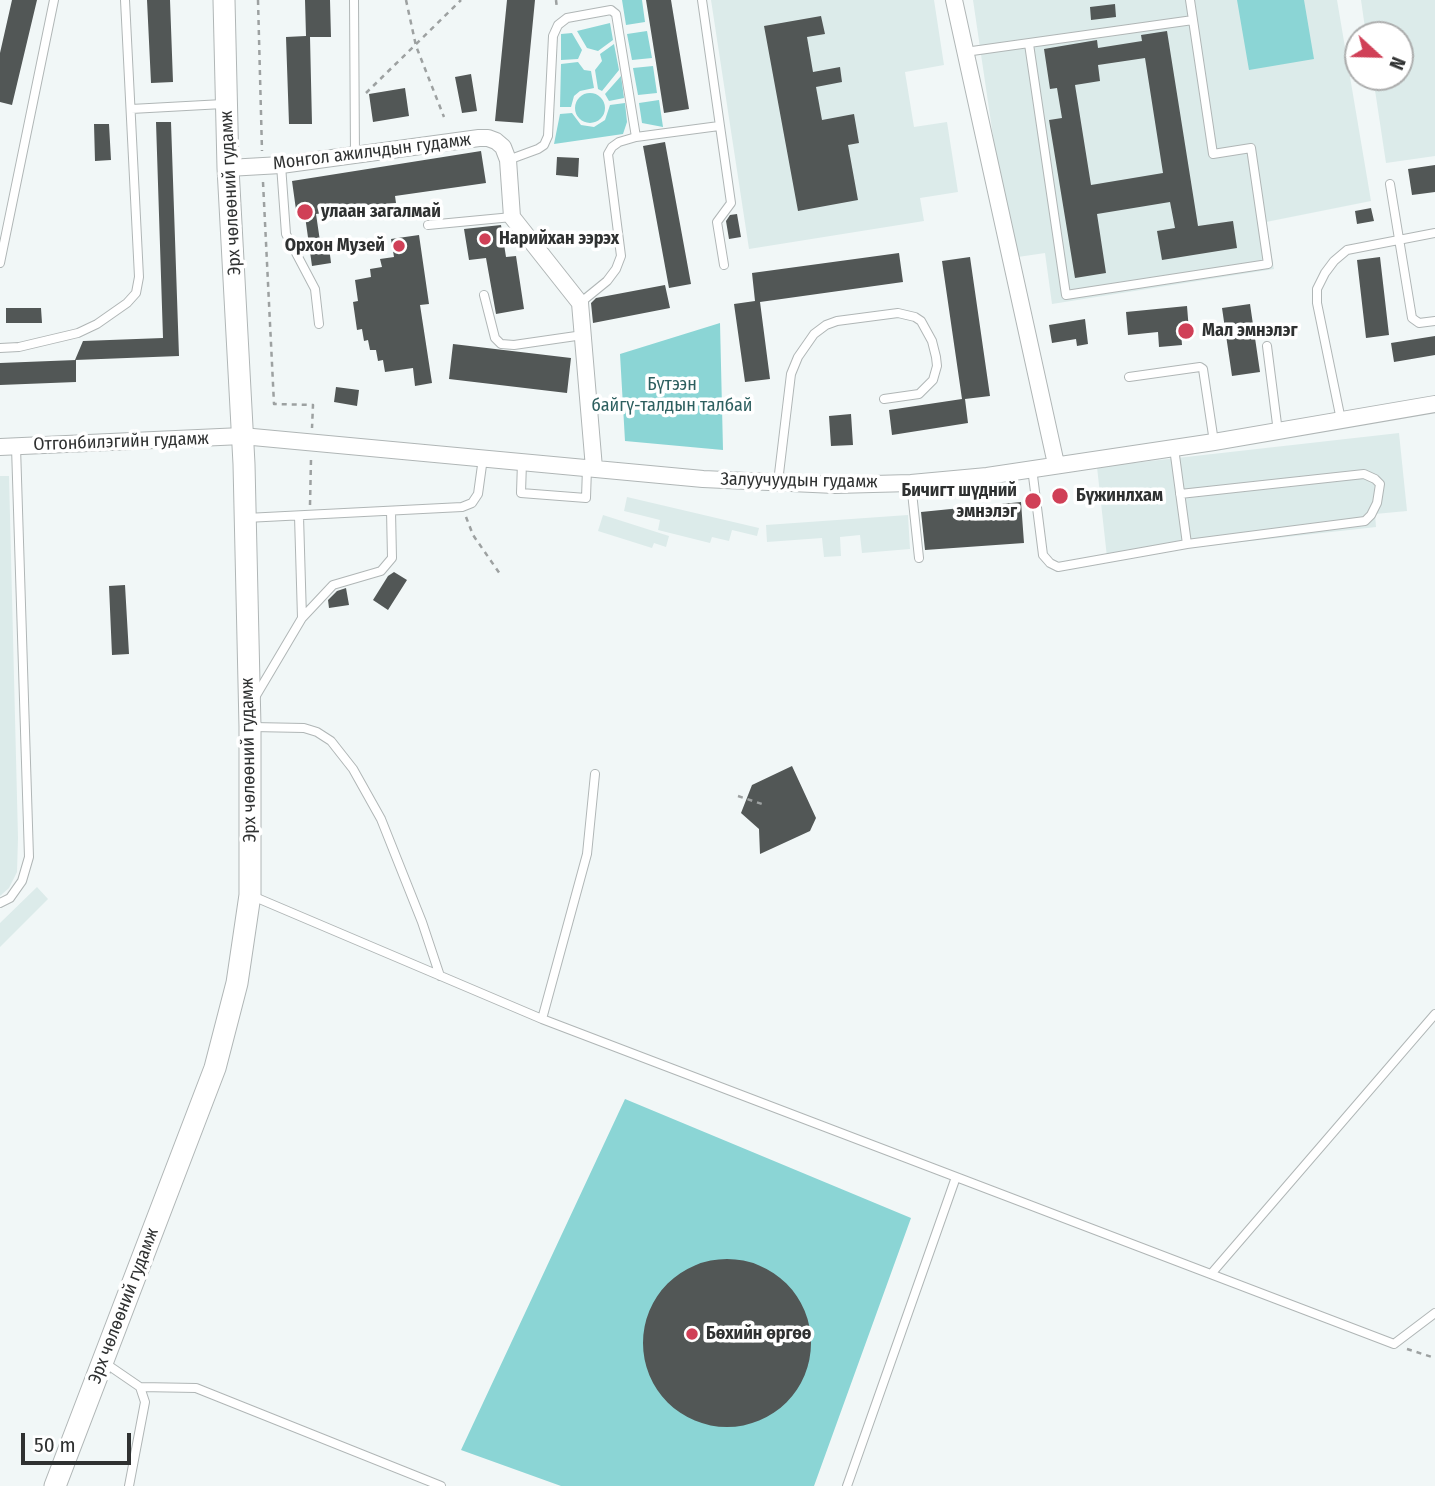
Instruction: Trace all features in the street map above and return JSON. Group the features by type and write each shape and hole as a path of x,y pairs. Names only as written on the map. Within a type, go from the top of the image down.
{"main road":[{"name":"Эрх чөлөөний гудамж","path":"55,1486 215,1068 237,983 250,895 250,717 245,519 228,168 224,0"}],"street":[{"path":"954,0 1056,464"},
{"name":"Монгол ажилчдын гудамж","path":"228,168 281,165 488,138 503,147 508,160"},
{"path":"508,160 512,217 580,303 591,468"},
{"name":"Залуучуудын гудамж","path":"242,436 703,479 835,485 911,483 987,476 1214,442 1435,404"},
{"name":"Отгонбилэгийн гудамж","path":"8,447 242,436"}],"lane":[{"path":"0,263 54,0"},
{"path":"0,348 19,347 78,333 97,324 127,303 136,293 139,277 125,0"},
{"path":"354,0 355,156"},
{"path":"702,0 731,203 717,222 724,265"},
{"path":"1029,44 1066,295 1268,264 1251,148 1213,154 1191,0"},
{"path":"508,160 538,149 544,145 548,136 553,36 558,25 567,18 611,10 616,14 636,137"},
{"path":"965,52 1193,20"},
{"path":"131,109 226,104"},
{"path":"580,303 607,281 621,256 608,154 611,147 636,137 719,126"},
{"path":"281,165 286,234 315,289 319,324"},
{"path":"1390,184 1412,318 1419,323 1435,321"},
{"path":"428,225 512,217"},
{"path":"1341,420 1317,303 1317,289 1334,261 1346,250 1435,233"},
{"path":"484,295 495,338 501,344 514,345 583,335"},
{"path":"778,482 791,374 805,345 825,325 836,321 898,313 921,321 932,341 936,357 937,366 933,380 919,394 884,399"},
{"path":"1267,346 1278,432"},
{"path":"1129,377 1200,367 1203,369 1214,442"},
{"path":"0,908 22,881 29,857 8,447"},
{"path":"1174,448 1187,544"},
{"path":"245,519 462,508 472,503 478,494 483,458"},
{"path":"522,462 521,493 586,498 591,468"},
{"path":"1032,468 1043,555 1058,567 1187,544 1365,521 1377,503 1380,484 1375,478 1364,474 1180,494"},
{"path":"911,483 919,558"},
{"path":"391,511 392,558 381,571 333,585 302,618 250,717 317,732 331,741 346,760 381,819 422,922 440,976"},
{"path":"299,516 302,618"},
{"path":"541,1019 587,854 595,774"},
{"path":"250,895 541,1019 1394,1344 1435,1313"},
{"path":"0,902 10,898"},
{"path":"1211,1274 1435,1014"},
{"path":"847,1486 957,1177"},
{"path":"103,1361 140,1387 196,1388 441,1486"},
{"path":"129,1486 145,1402 140,1387"}],"path":[{"path":"258,0 274,404 313,405 309,515"},
{"path":"406,0 416,46 444,117"},
{"path":"355,104 461,0"},
{"path":"556,0 557,9"},
{"path":"462,508 473,535 500,574"},
{"path":"738,796 762,804"},
{"path":"1394,1344 1435,1358"}],"shaded area":[{"path":"711,0 934,0 944,65 905,72 914,127 947,122 958,192 920,198 924,221 749,249"},
{"path":"973,0 1337,0 1344,41 1344,91 1352,91 1371,201 1266,222 1274,269 1052,304 1045,253 1011,258"},
{"path":"1361,0 1435,0 1435,156 1386,163 1375,91 1414,91 1414,21 1364,21"},
{"path":"1399,433 1407,511 1375,514 1376,527 1107,557 1097,467"},
{"path":"0,476 9,476 18,838 17,872 9,888 0,896"},
{"path":"627,497 759,528 757,536 732,530 729,541 712,537 710,543 658,530 660,520 624,511"},
{"path":"603,515 669,536 666,547 654,543 652,548 598,531"},
{"path":"908,515 910,549 862,553 860,535 840,537 841,556 824,557 822,538 767,542 766,525"},
{"path":"37,887 48,899 0,947 0,923"}],"green space":[{"path":"622,0 642,0 645,22 626,25"},
{"path":"1237,0 1304,0 1314,59 1249,70"},
{"path":"610,23 613,40 598,51 587,48 577,31"},
{"path":"647,31 652,58 632,60 627,34"},
{"path":"572,33 582,50 578,59 561,60 561,34"},
{"path":"614,44 619,70 602,91 598,89 595,70 602,61 600,54"},
{"path":"578,62 584,70 591,71 594,88 580,91 574,96 571,107 560,107 561,64"},
{"path":"653,66 657,93 638,95 633,68"},
{"path":"621,76 624,98 609,101 605,94"},
{"path":"590,93 600,98 605,108 600,118 590,123 580,118 575,108 580,98"},
{"path":"659,100 663,127 642,123 639,103"},
{"path":"625,103 627,122 623,134 554,144 560,114 572,113 581,125 594,127 605,120 610,105"},
{"name":"Бүтээн байгү-талдын талбай","path":"720,323 723,450 625,441 620,354"},
{"name":"Бөхийн өргөө","path":"625,1099 911,1218 814,1486 561,1486 461,1450"}],"building":[{"path":"12,0 37,0 12,105 0,102 0,53"},
{"path":"147,0 170,0 173,82 151,83"},
{"path":"305,0 330,0 331,37 310,37 312,124 289,124 286,37 306,36"},
{"path":"507,0 535,0 523,123 495,121"},
{"path":"646,0 671,0 689,109 664,113"},
{"path":"1115,4 1116,17 1091,20 1090,7"},
{"path":"821,16 825,34 807,37 813,72 840,67 842,82 816,87 822,120 854,114 859,143 848,145 858,200 798,211 764,26"},
{"path":"1167,31 1198,226 1233,221 1237,248 1162,260 1157,231 1175,228 1170,202 1097,214 1106,273 1075,278 1049,120 1062,118 1057,88 1050,89 1044,49 1097,40 1098,48 1142,41 1141,35","holes":["1145,58 1163,173 1091,185 1075,85 1100,81 1098,65"]},
{"path":"471,74 477,111 462,113 455,77"},
{"path":"405,88 409,116 373,122 369,94"},
{"path":"156,122 171,122 179,356 75,360 83,341 163,338"},
{"path":"94,124 109,124 111,160 95,161"},
{"path":"665,142 691,284 669,288 643,146"},
{"path":"481,151 486,183 395,196 396,203 316,214 321,248 329,247 331,263 312,266 305,216 297,217 292,181"},
{"path":"557,157 579,158 578,177 556,175"},
{"path":"1435,165 1435,192 1412,195 1408,169"},
{"path":"1371,208 1374,221 1357,224 1355,211"},
{"path":"737,214 741,237 729,239 726,221 730,215"},
{"path":"501,225 506,257 516,256 524,309 496,314 486,258 469,260 464,229"},
{"path":"419,235 429,304 420,305 432,383 415,386 413,368 385,372 383,360 378,361 376,350 370,350 368,340 364,341 362,329 357,330 353,302 358,301 355,280 371,277 370,269 382,267 380,259 394,257 391,239"},
{"path":"899,253 903,282 760,302 770,379 745,382 734,304 755,301 752,273"},
{"path":"970,257 990,396 965,399 968,423 892,435 889,410 962,399 942,261"},
{"path":"1380,257 1389,335 1366,338 1357,260"},
{"path":"665,285 670,308 593,323 591,303 596,298"},
{"path":"1250,304 1260,372 1232,376 1222,308"},
{"path":"1187,306 1189,331 1181,332 1182,345 1159,347 1158,332 1128,335 1126,312"},
{"path":"6,308 41,308 42,323 6,323"},
{"path":"1085,319 1088,344 1077,346 1076,339 1052,343 1049,325"},
{"path":"1435,336 1435,355 1394,362 1391,343"},
{"path":"453,344 571,358 567,393 449,379"},
{"path":"76,360 76,382 0,385 0,363"},
{"path":"336,387 359,390 357,406 334,402"},
{"path":"851,414 853,445 831,446 829,416"},
{"path":"1021,502 1024,543 925,550 921,512"},
{"path":"394,572 407,580 388,610 373,600 388,576"},
{"path":"125,585 129,654 112,655 109,586"},
{"path":"346,588 349,605 329,608 328,600 337,591"},
{"path":"792,766 816,818 810,831 760,854 759,829 741,813 752,785"},
{"path":"727,1259 759,1265 787,1283 805,1311 811,1343 805,1375 787,1403 759,1421 727,1427 695,1421 667,1403 649,1375 643,1343 649,1311 667,1283 695,1265"}],"place":[{"name":"улаан загалмай","path":"305,212"},
{"name":"Нарийхан ээрэх","path":"485,239"},
{"name":"Орхон Myзей","path":"399,246"},
{"name":"Мал эмнэлэг","path":"1186,331"},
{"name":"Бүжинлхам","path":"1060,496"},
{"name":"Бичигт шүдний эмнэлэг","path":"1033,501"},
{"name":"Бөхийн өргөө","path":"692,1334"}]}
